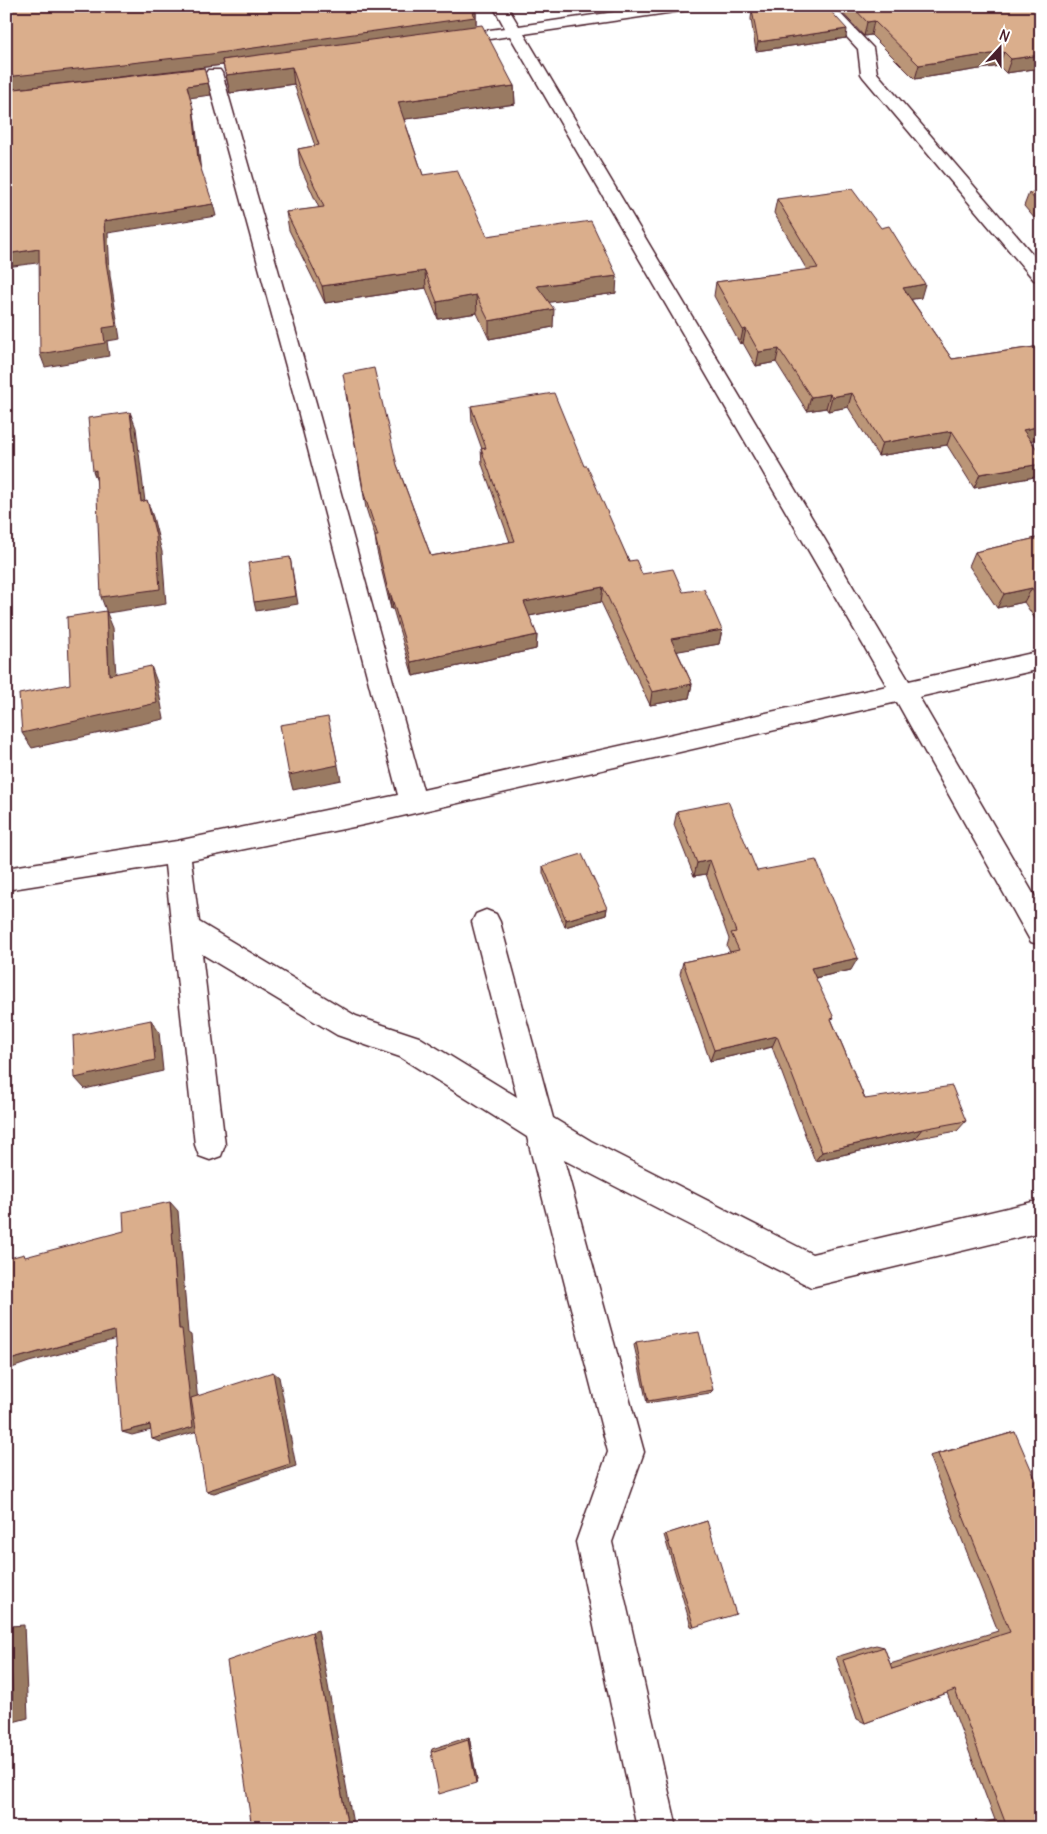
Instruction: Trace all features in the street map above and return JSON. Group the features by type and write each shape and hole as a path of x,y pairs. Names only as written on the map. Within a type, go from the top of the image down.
{"street":[{"path":"500,6 699,347 903,690 1041,932"},
{"path":"437,41 688,6"},
{"path":"825,6 866,48 869,74 1041,276"},
{"path":"217,72 413,802"},
{"path":"6,879 178,852 363,814 1041,660"},
{"path":"178,852 210,1145"},
{"path":"486,922 626,1452 594,1542 658,1828"},
{"path":"186,929 347,1026 410,1047 580,1152 811,1271 1041,1216"}],"building":[{"path":"6,6 473,6 476,12 473,12 475,17 211,54 6,77"},
{"path":"772,6 826,6 847,29 758,42 752,10"},
{"path":"852,6 1041,6 1041,18 1037,19 1041,22 1041,55 1011,59 1004,52 919,65 874,21 867,22"},
{"path":"482,25 514,86 398,102 423,175 457,170 487,236 591,221 617,276 537,286 554,309 489,321 476,295 437,302 425,271 322,286 286,212 324,207 298,149 319,145 292,67 226,75 222,60"},
{"path":"204,68 208,83 187,86 193,108 198,160 213,204 104,221 106,262 116,326 103,328 105,343 40,354 39,249 6,254 6,90"},
{"path":"852,189 881,228 889,226 925,284 903,288 952,359 1041,346 1041,426 1023,430 1041,455 1041,464 980,474 952,431 882,443 852,393 832,397 830,394 811,397 779,349 759,352 746,329 743,330 716,282 818,268 777,199"},
{"path":"1041,191 1041,206 1029,193"},
{"path":"374,368 397,465 431,556 515,541 481,449 486,448 471,406 554,393 584,466 587,466 629,561 636,560 642,574 673,569 683,592 704,589 722,630 671,639 692,684 652,692 603,587 524,602 537,635 411,662 391,595 389,595 375,536 378,536 364,494 343,374"},
{"path":"130,412 141,502 147,500 156,536 160,589 101,597 96,470 93,471 88,418"},
{"path":"1041,537 1041,603 1032,588 1004,594 975,552"},
{"path":"290,557 296,596 254,602 248,563"},
{"path":"106,611 109,675 151,666 157,703 22,733 19,694 70,684 67,617"},
{"path":"328,717 338,765 289,775 280,725"},
{"path":"728,801 757,871 816,860 858,958 811,968 834,1018 831,1019 865,1099 952,1086 966,1121 822,1152 777,1036 714,1050 683,962 739,950 731,933 736,932 710,860 697,863 677,811"},
{"path":"582,854 607,908 566,920 543,866"},
{"path":"151,1020 155,1060 75,1078 73,1036"},
{"path":"170,1202 179,1329 182,1329 193,1427 152,1439 150,1425 122,1432 114,1331 6,1361 6,1259 24,1254 25,1257 124,1231 123,1212"},
{"path":"699,1332 713,1390 648,1401 636,1342"},
{"path":"273,1372 290,1464 206,1491 191,1398"},
{"path":"1015,1432 1041,1492 1041,1828 1003,1828 1007,1827 955,1690 865,1723 843,1660 884,1647 892,1669 1010,1632 938,1454"},
{"path":"707,1521 736,1614 694,1627 666,1534"},
{"path":"10,1626 13,1722 6,1724 6,1627"},
{"path":"312,1632 348,1828 252,1828 227,1661"},
{"path":"468,1740 476,1783 439,1794 431,1752"}]}
